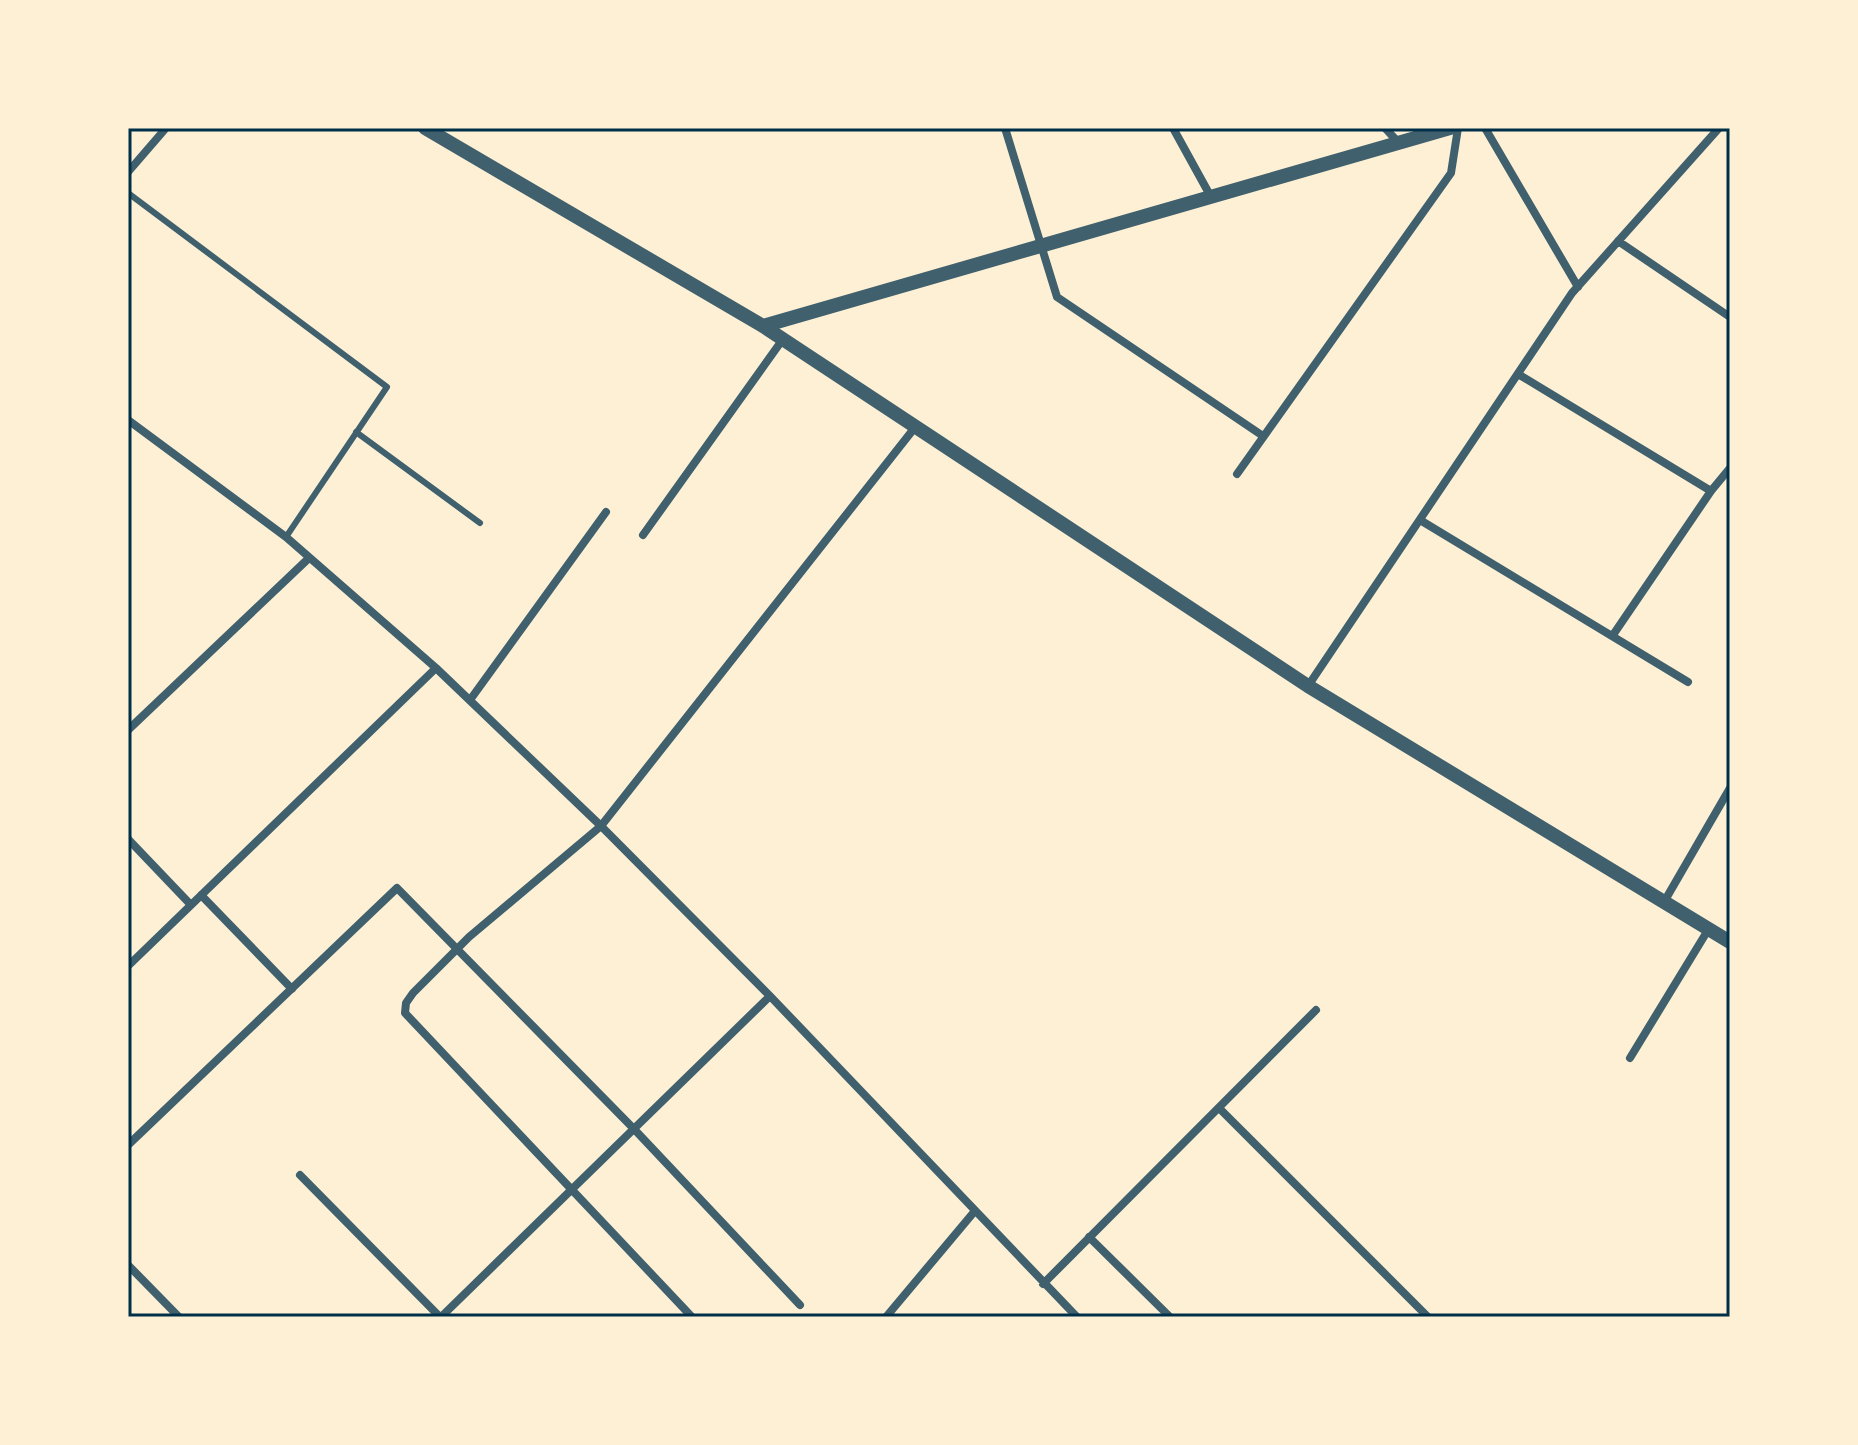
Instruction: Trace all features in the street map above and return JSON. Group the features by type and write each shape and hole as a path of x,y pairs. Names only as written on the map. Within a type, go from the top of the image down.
{"street":[{"path":"128,172 166,128"},
{"path":"425,128 763,326 1308,686 1730,942"},
{"path":"1005,128 1057,297 1263,436"},
{"path":"1173,128 1211,197"},
{"path":"1385,128 1399,143"},
{"path":"763,326 1450,128"},
{"path":"1237,474 1451,173 1458,128"},
{"path":"1485,128 1578,287"},
{"path":"1308,686 1578,287 1719,128"},
{"path":"1618,241 1730,317"},
{"path":"643,535 783,339"},
{"path":"1518,374 1711,491"},
{"path":"128,420 286,537 470,700 770,996 1077,1317"},
{"path":"692,1317 405,1013 406,1003 457,949 601,826 916,426"},
{"path":"1613,635 1730,468"},
{"path":"470,700 606,512"},
{"path":"1420,520 1688,682"},
{"path":"128,730 309,558"},
{"path":"128,966 436,668"},
{"path":"1664,902 1730,788"},
{"path":"128,839 191,905"},
{"path":"128,1145 397,888 634,1129 800,1305"},
{"path":"201,895 292,989"},
{"path":"1630,1058 1708,930"},
{"path":"300,1175 441,1317 770,996"},
{"path":"1043,1284 1316,1010"},
{"path":"1219,1108 1428,1317"},
{"path":"886,1317 974,1212"},
{"path":"1089,1237 1170,1317"},
{"path":"128,1265 179,1317"}],"lane":[{"path":"128,193 387,387 286,537"},
{"path":"356,432 480,523"}]}
